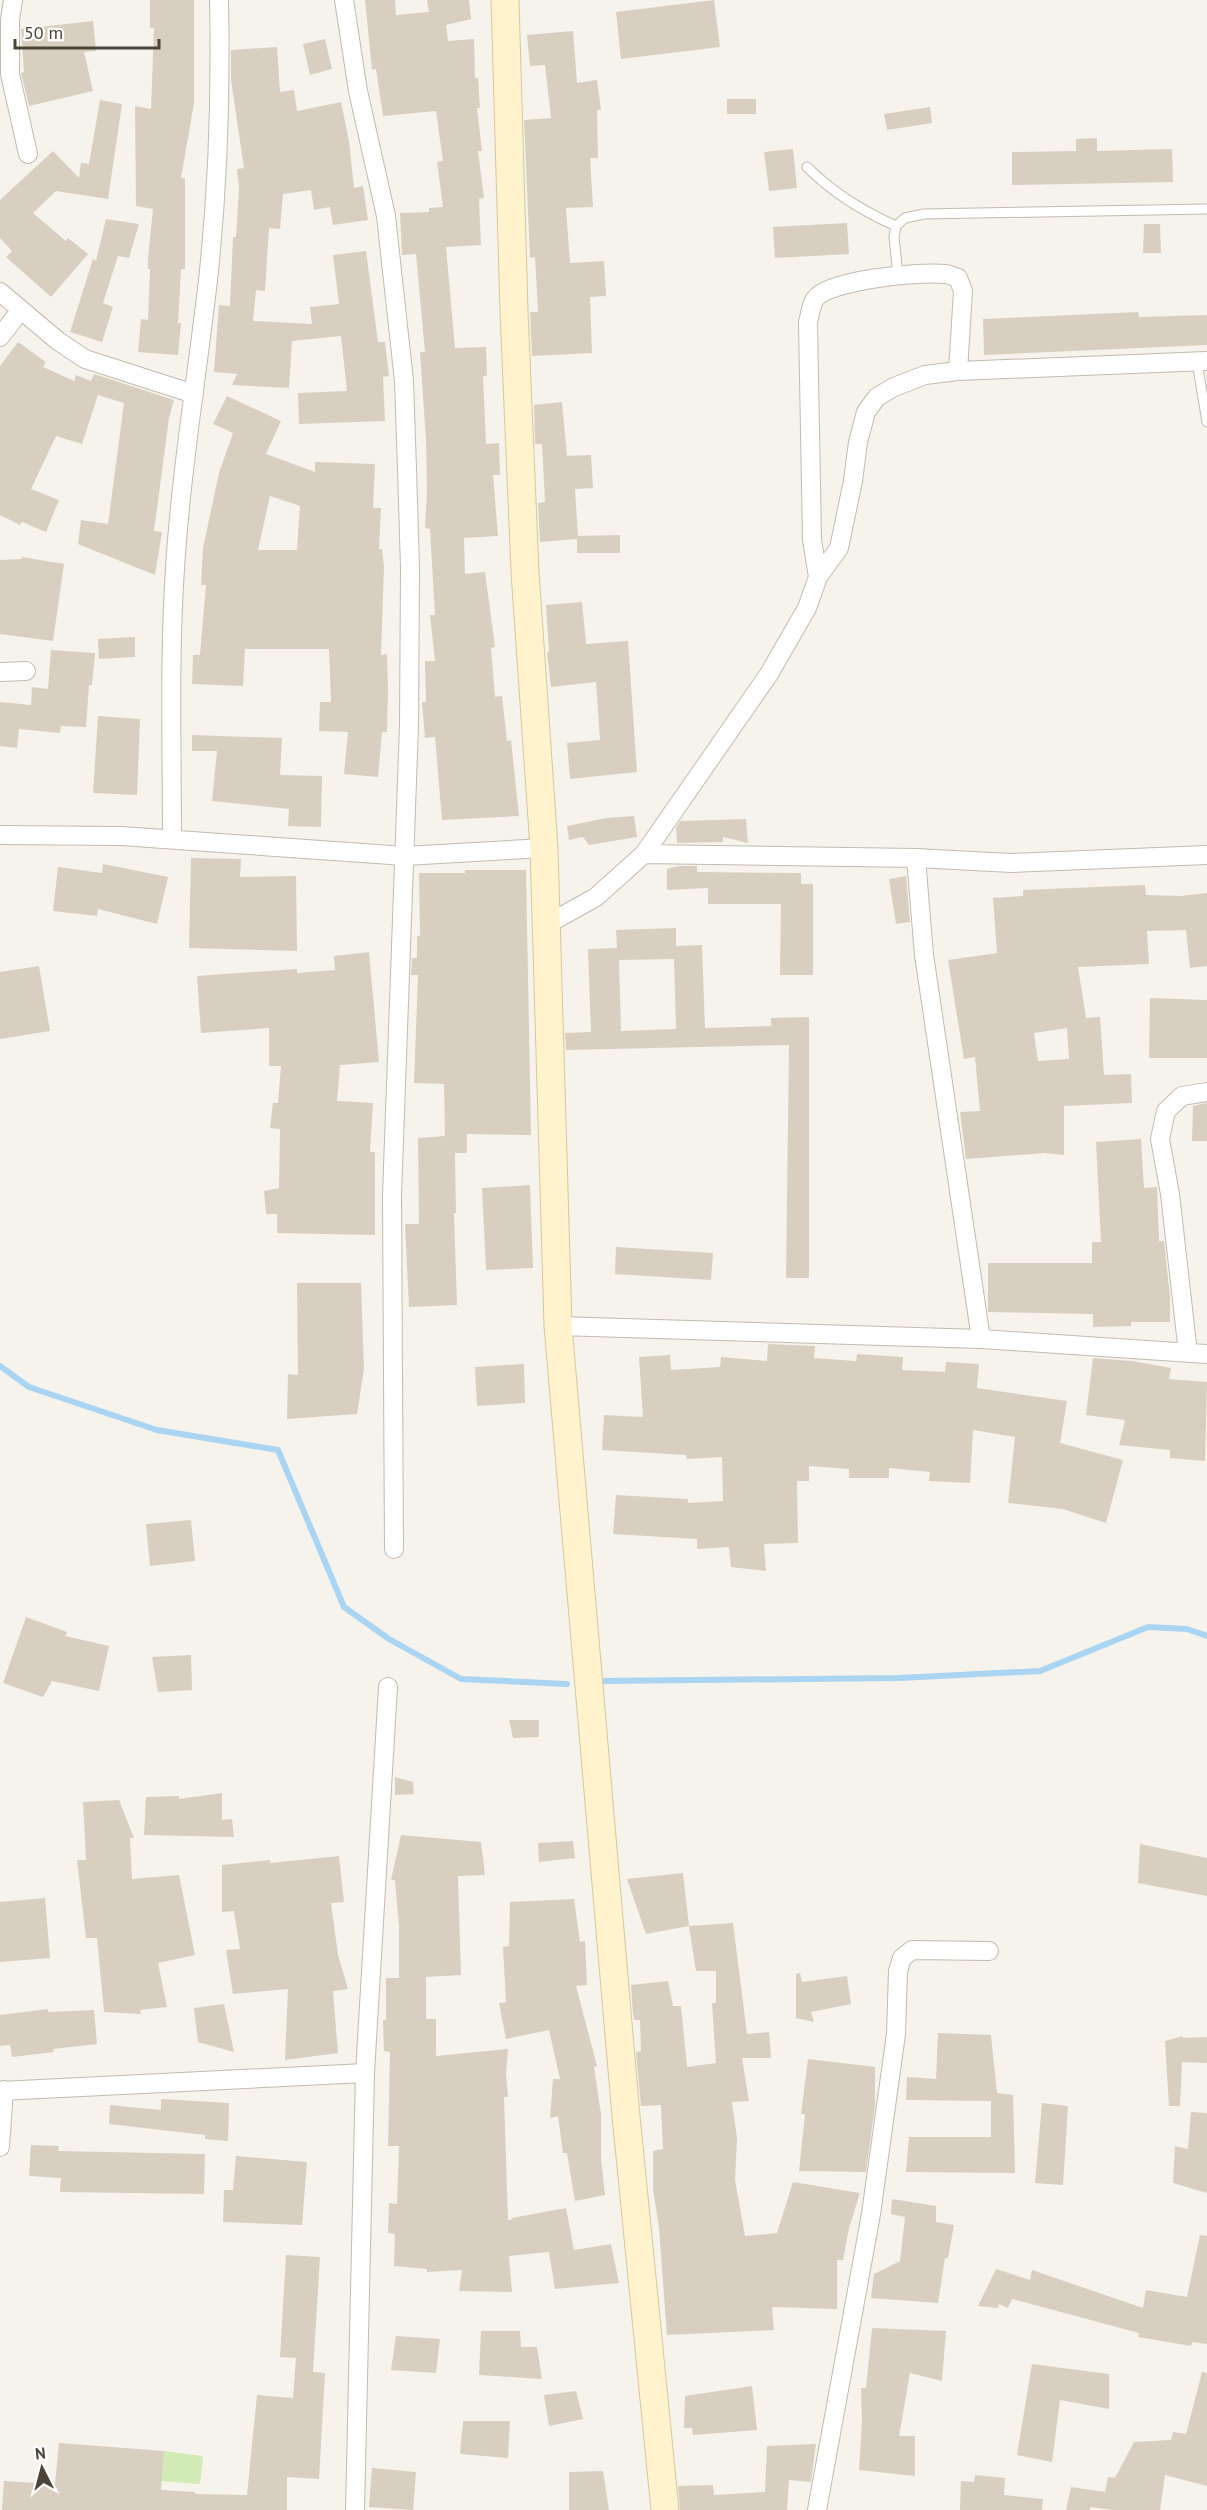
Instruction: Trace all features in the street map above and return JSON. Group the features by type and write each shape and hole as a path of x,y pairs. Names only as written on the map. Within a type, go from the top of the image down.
{"street":[{"path":"13,0 10,20 10,74 15,106 28,154"},
{"path":"171,839 171,642 175,566 208,277 216,164 220,52 219,0"},
{"path":"344,0 358,91 386,216 404,381 410,568 405,856 392,1195 394,1550"},
{"path":"504,0 524,560 544,848 558,1326 626,2116 665,2510"},
{"path":"818,577 812,540 808,322 815,299 832,287 897,276 945,274 958,278 963,291 958,371"},
{"path":"0,292 58,341 85,359 194,394"},
{"path":"0,337 20,311"},
{"path":"546,925 596,897 644,854 769,674 807,608 818,577 839,548 853,481 858,442 866,412 877,397 894,387 925,375 958,371 1202,362"},
{"path":"0,672 27,671"},
{"path":"0,835 121,836 405,856 544,848"},
{"path":"644,854 916,858 1011,863 1108,861 1207,855"},
{"path":"916,858 924,955 981,1339"},
{"path":"1188,1353 1170,1194 1160,1138 1166,1111 1182,1096 1207,1092"},
{"path":"558,1326 981,1339 1207,1354"},
{"path":"355,2510 365,2073 388,1687"},
{"path":"817,2510 871,2214 896,2034 902,1958 912,1950 989,1951"},
{"path":"0,2147 2,2090 365,2073"}],"lane":[{"path":"807,167 825,185 869,214 896,226"},
{"path":"897,276 894,237 896,226 905,218 924,214 1207,208"},
{"path":"1202,362 1207,422"}],"green space":[{"path":"164,2451 203,2456 200,2484 161,2481"}],"building":[{"path":"150,0 194,0 194,103 181,178 185,178 185,269 181,269 178,323 181,323 178,355 138,352 141,319 148,320 150,269 148,269 148,259 153,209 136,206 135,106 151,109 154,28 150,28"},
{"path":"365,0 395,0 396,15 429,12 427,0 469,0 471,19 446,25 448,41 474,39 475,78 478,78 480,108 477,108 482,151 478,151 484,198 479,199 481,245 446,247 455,348 486,347 487,376 483,376 486,444 499,443 500,475 493,475 498,536 464,538 465,574 485,572 495,647 491,648 495,697 502,696 507,741 511,740 519,816 442,820 435,737 425,738 422,702 426,702 425,661 435,661 430,615 435,615 430,529 425,528 426,440 420,352 425,352 416,254 402,255 400,213 429,212 429,208 443,207 437,162 443,161 436,111 383,116 376,69 372,70"},
{"path":"714,0 720,47 621,59 616,12"},
{"path":"93,21 96,51 84,52 93,91 29,106 21,73 24,72 21,29"},
{"path":"573,31 577,83 597,80 601,110 597,110 598,158 590,158 593,207 566,208 570,263 604,261 606,296 590,297 592,353 532,356 530,312 538,312 535,257 530,258 524,120 551,118 545,65 530,66 527,35"},
{"path":"325,39 332,69 310,75 303,44"},
{"path":"277,47 280,92 294,90 297,111 341,102 349,141 354,188 363,186 368,220 333,225 330,207 314,210 311,190 283,194 280,229 269,228 265,291 256,290 253,321 312,324 310,307 339,304 333,255 366,251 378,342 385,342 389,376 383,377 385,421 299,424 298,393 347,391 341,336 292,341 289,388 232,385 237,374 214,372 219,305 230,306 233,237 236,237 239,189 237,169 244,168 231,80 231,50"},
{"path":"727,99 756,99 756,114 727,114"},
{"path":"100,100 122,104 108,199 56,191 33,213 66,241 68,238 88,254 51,297 6,257 12,251 0,238 0,200 53,151 79,178 81,163 89,164"},
{"path":"930,107 932,123 887,130 884,114"},
{"path":"1097,138 1097,151 1172,149 1173,182 1012,185 1012,152 1076,151 1076,139"},
{"path":"793,149 797,188 769,191 764,152"},
{"path":"106,219 139,224 129,258 118,256 103,303 113,307 102,342 70,332 93,259 96,261"},
{"path":"847,223 849,254 775,258 773,227"},
{"path":"1144,224 1160,224 1161,253 1143,253"},
{"path":"1138,312 1139,317 1207,315 1207,345 984,355 983,319"},
{"path":"18,342 46,362 43,367 74,381 76,375 91,381 94,374 174,400 169,418 154,531 162,532 155,575 78,544 81,520 108,524 124,403 98,395 82,444 56,436 31,489 59,500 46,532 22,522 20,525 0,515 0,366"},
{"path":"227,396 281,421 266,454 315,472 315,462 375,464 373,508 381,508 379,549 382,549 384,567 381,655 387,654 388,688 387,732 382,732 378,777 344,774 348,732 319,731 320,702 331,702 329,649 245,649 243,686 192,684 193,655 200,655 206,585 201,585 203,548 219,473 233,433 213,424","holes":["270,496 300,506 297,550 258,550"]},
{"path":"562,402 567,456 591,455 593,488 575,489 578,536 620,535 620,553 577,553 577,539 540,542 538,503 545,502 542,444 535,444 534,405"},
{"path":"22,557 64,564 53,641 0,634 0,560 21,559"},
{"path":"582,602 586,644 628,641 637,772 570,779 567,743 600,740 596,682 551,687 547,652 549,652 546,605"},
{"path":"135,637 135,657 99,659 98,639"},
{"path":"51,650 95,653 92,685 89,685 86,727 61,726 60,733 19,729 17,748 0,746 0,702 31,705 32,687 48,689"},
{"path":"98,716 140,719 137,795 93,793"},
{"path":"192,735 282,738 280,775 322,776 321,827 288,826 289,809 212,801 217,751 192,751"},
{"path":"634,816 637,837 589,845 583,837 569,840 567,826 607,818"},
{"path":"746,819 748,843 723,837 723,842 677,843 676,828 680,821"},
{"path":"191,858 241,859 240,877 296,876 297,951 189,948"},
{"path":"103,864 168,877 157,924 98,909 97,916 53,911 58,867 102,873"},
{"path":"678,866 697,866 697,872 801,873 801,884 813,884 813,975 780,975 781,904 708,904 708,888 667,890 667,869"},
{"path":"465,870 526,870 531,1135 467,1134 467,1153 455,1153 457,1305 409,1307 405,1224 419,1224 418,1138 445,1136 444,1084 414,1083 418,975 411,975 412,958 417,958 417,936 420,936 419,873 465,873"},
{"path":"906,876 910,922 896,924 889,879"},
{"path":"1145,885 1146,895 1181,896 1207,893 1207,966 1190,968 1186,930 1147,931 1149,964 1078,967 1086,1018 1100,1017 1104,1075 1131,1074 1132,1103 1064,1106 1064,1155 1044,1153 966,1159 960,1112 980,1111 975,1057 964,1059 948,960 997,953 993,898 1023,896 1023,890","holes":["1067,1028 1069,1059 1038,1061 1034,1033"]},
{"path":"676,928 676,946 702,945 705,1028 771,1026 771,1018 809,1017 809,1278 786,1278 789,1045 566,1050 565,1033 591,1032 588,949 617,948 616,930","holes":["674,959 676,1029 621,1031 619,960"]},
{"path":"369,952 379,1062 340,1065 337,1101 373,1103 370,1152 375,1152 375,1235 277,1233 277,1214 266,1214 264,1191 279,1188 280,1129 270,1128 273,1103 278,1103 281,1066 269,1066 269,1028 201,1033 197,976 297,969 297,973 335,970 334,956"},
{"path":"39,966 50,1031 0,1039 0,972"},
{"path":"1150,998 1207,1000 1207,1058 1149,1058"},
{"path":"1207,1103 1207,1141 1192,1141 1193,1106"},
{"path":"1141,1139 1144,1188 1157,1187 1159,1241 1164,1241 1170,1297 1170,1322 1131,1322 1131,1326 1093,1327 1093,1314 988,1312 988,1263 1092,1263 1092,1242 1101,1242 1096,1142"},
{"path":"530,1185 533,1268 486,1270 482,1188"},
{"path":"616,1247 713,1253 711,1280 615,1274"},
{"path":"297,1283 361,1283 364,1369 357,1414 287,1419 288,1374 298,1375"},
{"path":"768,1344 815,1346 814,1358 856,1361 857,1354 903,1357 902,1370 945,1372 946,1362 979,1364 977,1388 1067,1401 1060,1443 1123,1460 1106,1523 1063,1509 1008,1503 1015,1437 973,1430 970,1483 929,1481 930,1472 889,1468 889,1478 849,1478 849,1469 809,1466 809,1481 797,1481 798,1543 764,1544 766,1571 731,1567 729,1547 697,1549 697,1539 613,1534 616,1495 688,1499 688,1503 723,1501 722,1457 687,1459 686,1455 602,1450 604,1415 643,1417 639,1357 670,1355 671,1370 720,1367 721,1357 767,1361"},
{"path":"1093,1358 1132,1361 1171,1368 1169,1379 1207,1382 1205,1461 1170,1458 1170,1450 1119,1445 1125,1420 1086,1415"},
{"path":"524,1364 525,1403 477,1406 475,1367"},
{"path":"191,1520 195,1561 150,1566 146,1524"},
{"path":"26,1617 67,1632 65,1636 109,1646 99,1691 52,1681 43,1697 3,1683"},
{"path":"191,1655 192,1690 158,1692 152,1657"},
{"path":"509,1720 539,1720 539,1737 513,1738"},
{"path":"395,1777 413,1782 414,1794 395,1795"},
{"path":"222,1793 222,1820 232,1819 234,1837 144,1835 146,1797 179,1796 179,1799"},
{"path":"119,1800 134,1838 130,1838 132,1879 179,1875 195,1955 158,1963 167,2007 140,2010 141,2014 104,2012 97,1938 86,1938 77,1860 86,1860 83,1802"},
{"path":"401,1835 481,1842 485,1875 458,1876 461,1975 426,1977 426,2019 436,2019 436,2056 508,2049 506,2073 508,2097 504,2097 508,2220 566,2208 574,2250 611,2244 619,2283 555,2289 549,2252 509,2256 512,2292 459,2291 462,2270 427,2272 427,2269 394,2266 395,2234 388,2233 389,2203 397,2204 399,2146 388,2146 390,2052 384,2051 383,2020 386,2020 386,1978 399,1978 399,1926 395,1880 391,1880"},
{"path":"573,1841 575,1858 539,1862 538,1843"},
{"path":"1140,1844 1207,1858 1207,1896 1138,1883"},
{"path":"339,1856 344,1902 331,1903 338,1955 348,1989 333,1991 338,2053 285,2060 288,1989 233,1994 226,1950 240,1949 234,1911 222,1912 222,1865"},
{"path":"683,1873 689,1926 646,1934 627,1879"},
{"path":"45,1898 50,1958 0,1962 0,1902"},
{"path":"574,1899 580,1942 585,1941 587,1985 576,1986 597,2066 594,2067 601,2114 601,2158 605,2195 575,2201 567,2153 563,2153 558,2116 550,2118 553,2079 560,2079 549,2030 506,2039 499,2003 506,2002 503,1947 509,1946 510,1902"},
{"path":"733,1923 747,2034 769,2032 771,2058 742,2058 749,2101 732,2102 737,2138 735,2180 745,2236 777,2233 793,2182 860,2193 849,2228 843,2260 837,2260 837,2309 772,2307 774,2330 667,2335 659,2228 653,2189 653,2151 663,2149 661,2105 641,2106 636,2052 641,2051 640,2020 635,2020 633,2015 631,1985 668,1981 673,2006 681,2006 687,2067 716,2063 712,2003 716,2003 716,1971 696,1971 689,1926"},
{"path":"800,1973 802,1982 847,1976 851,2004 811,2012 814,2022 796,2018 796,1974"},
{"path":"224,2004 234,2052 198,2042 194,2008"},
{"path":"48,2009 48,2012 94,2010 97,2044 12,2057 10,2045 0,2046 0,2015"},
{"path":"938,2033 991,2035 997,2093 1013,2095 1015,2173 906,2172 909,2137 991,2137 991,2101 906,2100 907,2077 936,2079"},
{"path":"1183,2036 1183,2038 1207,2037 1207,2063 1182,2062 1180,2106 1169,2106 1165,2041"},
{"path":"808,2059 875,2067 875,2106 866,2172 799,2171 805,2114 801,2114"},
{"path":"161,2099 229,2103 228,2141 205,2139 205,2135 109,2124 110,2105 161,2110"},
{"path":"1042,2103 1068,2106 1063,2185 1035,2183"},
{"path":"1191,2112 1207,2113 1207,2193 1173,2183 1175,2146 1188,2149"},
{"path":"31,2145 59,2146 58,2151 205,2154 204,2194 60,2192 61,2178 29,2176"},
{"path":"236,2156 307,2162 302,2225 223,2222 224,2190 233,2190"},
{"path":"892,2199 936,2206 936,2222 954,2225 948,2258 945,2258 938,2303 871,2298 874,2274 900,2261 905,2217 891,2214"},
{"path":"1200,2235 1207,2236 1207,2344 1192,2342 1191,2346 1138,2337 1139,2333 1012,2299 1008,2308 999,2304 998,2308 978,2306 996,2269 1030,2280 1032,2270 1143,2308 1146,2290 1187,2297"},
{"path":"286,2255 320,2257 313,2372 325,2373 319,2479 287,2477 287,2510 2,2510 4,2481 55,2484 59,2443 164,2451 161,2490 195,2492 195,2494 247,2495 257,2395 293,2398 296,2358 280,2357"},
{"path":"872,2328 946,2331 942,2381 910,2373 899,2436 915,2436 915,2476 859,2470 862,2422 861,2388 866,2388"},
{"path":"481,2331 520,2331 521,2347 537,2347 542,2379 479,2375"},
{"path":"396,2336 440,2339 436,2373 391,2370"},
{"path":"1032,2364 1109,2374 1109,2409 1060,2400 1052,2462 1017,2455"},
{"path":"1202,2372 1207,2373 1207,2486 1165,2475 1160,2510 1114,2510 1090,2507 1090,2510 1066,2510 1071,2487 1105,2492 1108,2477 1115,2478 1134,2442 1171,2440 1173,2432 1186,2434"},
{"path":"752,2386 757,2430 693,2435 692,2428 684,2428 685,2396"},
{"path":"576,2391 583,2419 549,2426 544,2395"},
{"path":"463,2421 510,2421 508,2458 460,2454"},
{"path":"816,2444 811,2482 789,2480 787,2510 680,2510 678,2486 713,2485 714,2495 765,2492 767,2446"},
{"path":"372,2468 416,2472 413,2510 369,2507"},
{"path":"603,2471 609,2510 569,2510 569,2472"},
{"path":"975,2475 1005,2478 1004,2495 1043,2499 1042,2510 960,2510 961,2481 974,2482"}],"waterway":[{"path":"0,1366 29,1387 157,1430 278,1450 344,1607 389,1639 461,1679 567,1684"},
{"path":"601,1681 899,1678 1040,1671 1148,1627 1187,1629 1207,1636"}]}
